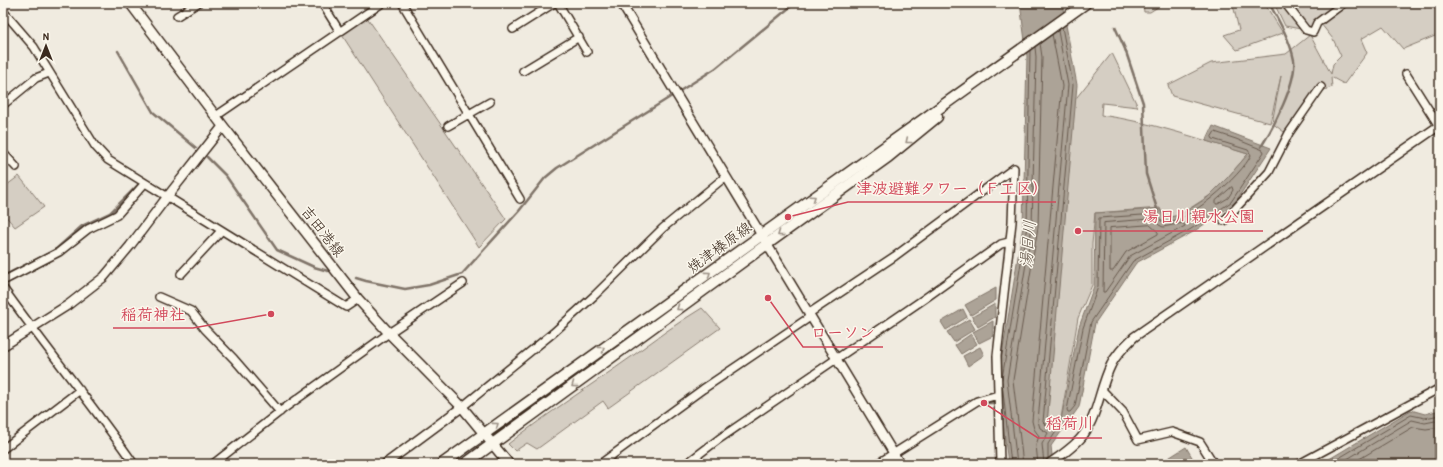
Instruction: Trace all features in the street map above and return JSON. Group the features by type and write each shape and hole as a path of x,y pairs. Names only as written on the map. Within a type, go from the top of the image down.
{"main road":[{"name":"吉田港線","path":"130,3 223,126 358,299 389,333 462,407 509,464"},
{"name":"焼津榛原線","path":"442,464 764,239 888,157 1014,55 1086,3"},
{"name":"焼津榛原線","path":"465,464 764,239"}],"street":[{"path":"177,16 198,3"},
{"path":"322,3 340,32"},
{"path":"216,116 382,3"},
{"path":"402,3 520,199"},
{"path":"513,29 554,3"},
{"path":"558,3 587,52"},
{"path":"620,3 900,464"},
{"path":"1285,3 1306,30 1313,32 1317,23 1344,3"},
{"path":"3,11 34,47 95,146 108,160 346,308 358,299"},
{"path":"523,71 579,37"},
{"path":"3,105 36,78 49,72"},
{"path":"1049,464 1084,435 1090,423 1110,366 1119,351 1134,337 1439,125 1406,74"},
{"path":"1224,221 1269,172 1289,133 1321,87"},
{"path":"448,126 490,102"},
{"path":"3,346 68,305 104,277 130,246 223,126"},
{"path":"3,153 16,167"},
{"path":"600,464 703,389 895,256 1014,168 1009,242 997,356 1000,464"},
{"path":"384,464 462,407 553,333 663,228 725,178"},
{"path":"3,281 58,252 88,229 117,215 145,183"},
{"path":"181,274 221,231"},
{"path":"686,464 719,439 911,308 1001,244 1009,242"},
{"path":"213,464 280,412 389,333 463,283"},
{"path":"3,288 134,464"},
{"path":"159,296 191,311 280,412"},
{"path":"1299,464 1440,388"},
{"path":"3,448 80,390"},
{"path":"1102,390 1123,412 1138,440 1172,432 1200,442 1214,464"},
{"path":"877,464 977,401 998,395"}],"shaded area":[{"path":"1143,3 1164,3 1150,12 1144,12"},
{"path":"1229,3 1264,3 1283,33 1237,50 1224,35 1239,30 1234,9"},
{"path":"1274,3 1342,3 1306,30 1285,26"},
{"path":"1352,3 1438,3 1440,7 1440,34 1403,49 1383,26 1361,39 1367,53 1344,84 1331,77 1332,87 1317,93 1284,132 1272,123 1281,76 1270,123 1172,96 1168,85 1211,63 1286,54 1310,35 1331,74 1333,64 1341,56 1333,39 1321,24"},
{"path":"366,16 506,219 479,247 342,35"},
{"path":"1112,53 1138,107 1102,103 1101,115 1157,126 1248,154 1215,192 1175,218 1164,218 1160,208 1095,213 1092,244 1092,285 1078,318 1061,418 1047,423 1073,102"},
{"path":"19,176 44,207 15,227 3,213 3,188"},
{"path":"702,308 720,328 608,408 603,401 537,449 527,443 515,451 508,444 538,421"}],"water":[{"name":"湯日川","path":"1020,3 1062,3 1077,85 1047,423 1061,420 1079,327 1094,286 1095,213 1160,209 1164,218 1180,215 1207,198 1248,154 1206,141 1213,126 1271,148 1234,204 1193,232 1136,263 1095,323 1079,407 1051,446 1053,464 1008,464 998,380 1023,226 1027,56"},
{"path":"996,288 996,300 971,315 965,305"},
{"path":"995,304 995,317 978,327 972,317"},
{"path":"963,309 967,317 946,330 941,322"},
{"path":"969,319 975,329 954,342 947,332"},
{"path":"993,321 993,336 979,343 973,332"},
{"path":"971,334 977,344 961,354 955,345"},
{"path":"980,347 984,355 968,366 963,356"},
{"path":"1411,410 1425,414 1440,410 1440,464 1321,464"},
{"path":"1186,447 1196,464 1159,464"}],"waterway":[{"path":"356,278 405,289 429,285 462,274 519,211 545,178 557,168 716,68 795,3"},
{"path":"1261,147 1283,105 1292,80 1294,69 1294,60 1290,45 1269,3"},
{"path":"1115,27 1125,49 1143,103 1146,174 1158,212"},
{"path":"118,51 153,112 196,148"},
{"path":"207,157 226,176 277,250 314,267 328,271"},
{"path":"3,276 55,250 82,226 110,213 142,181"},
{"path":"984,403 994,403"}],"place":[{"name":"津波避難タワー（Ｆ工区）","path":"788,217"},
{"name":"湯日川親水公園","path":"1078,231"},
{"name":"ローソン","path":"768,298"},
{"name":"稲荷神社","path":"271,314"},
{"name":"稻荷川","path":"984,403"}]}
